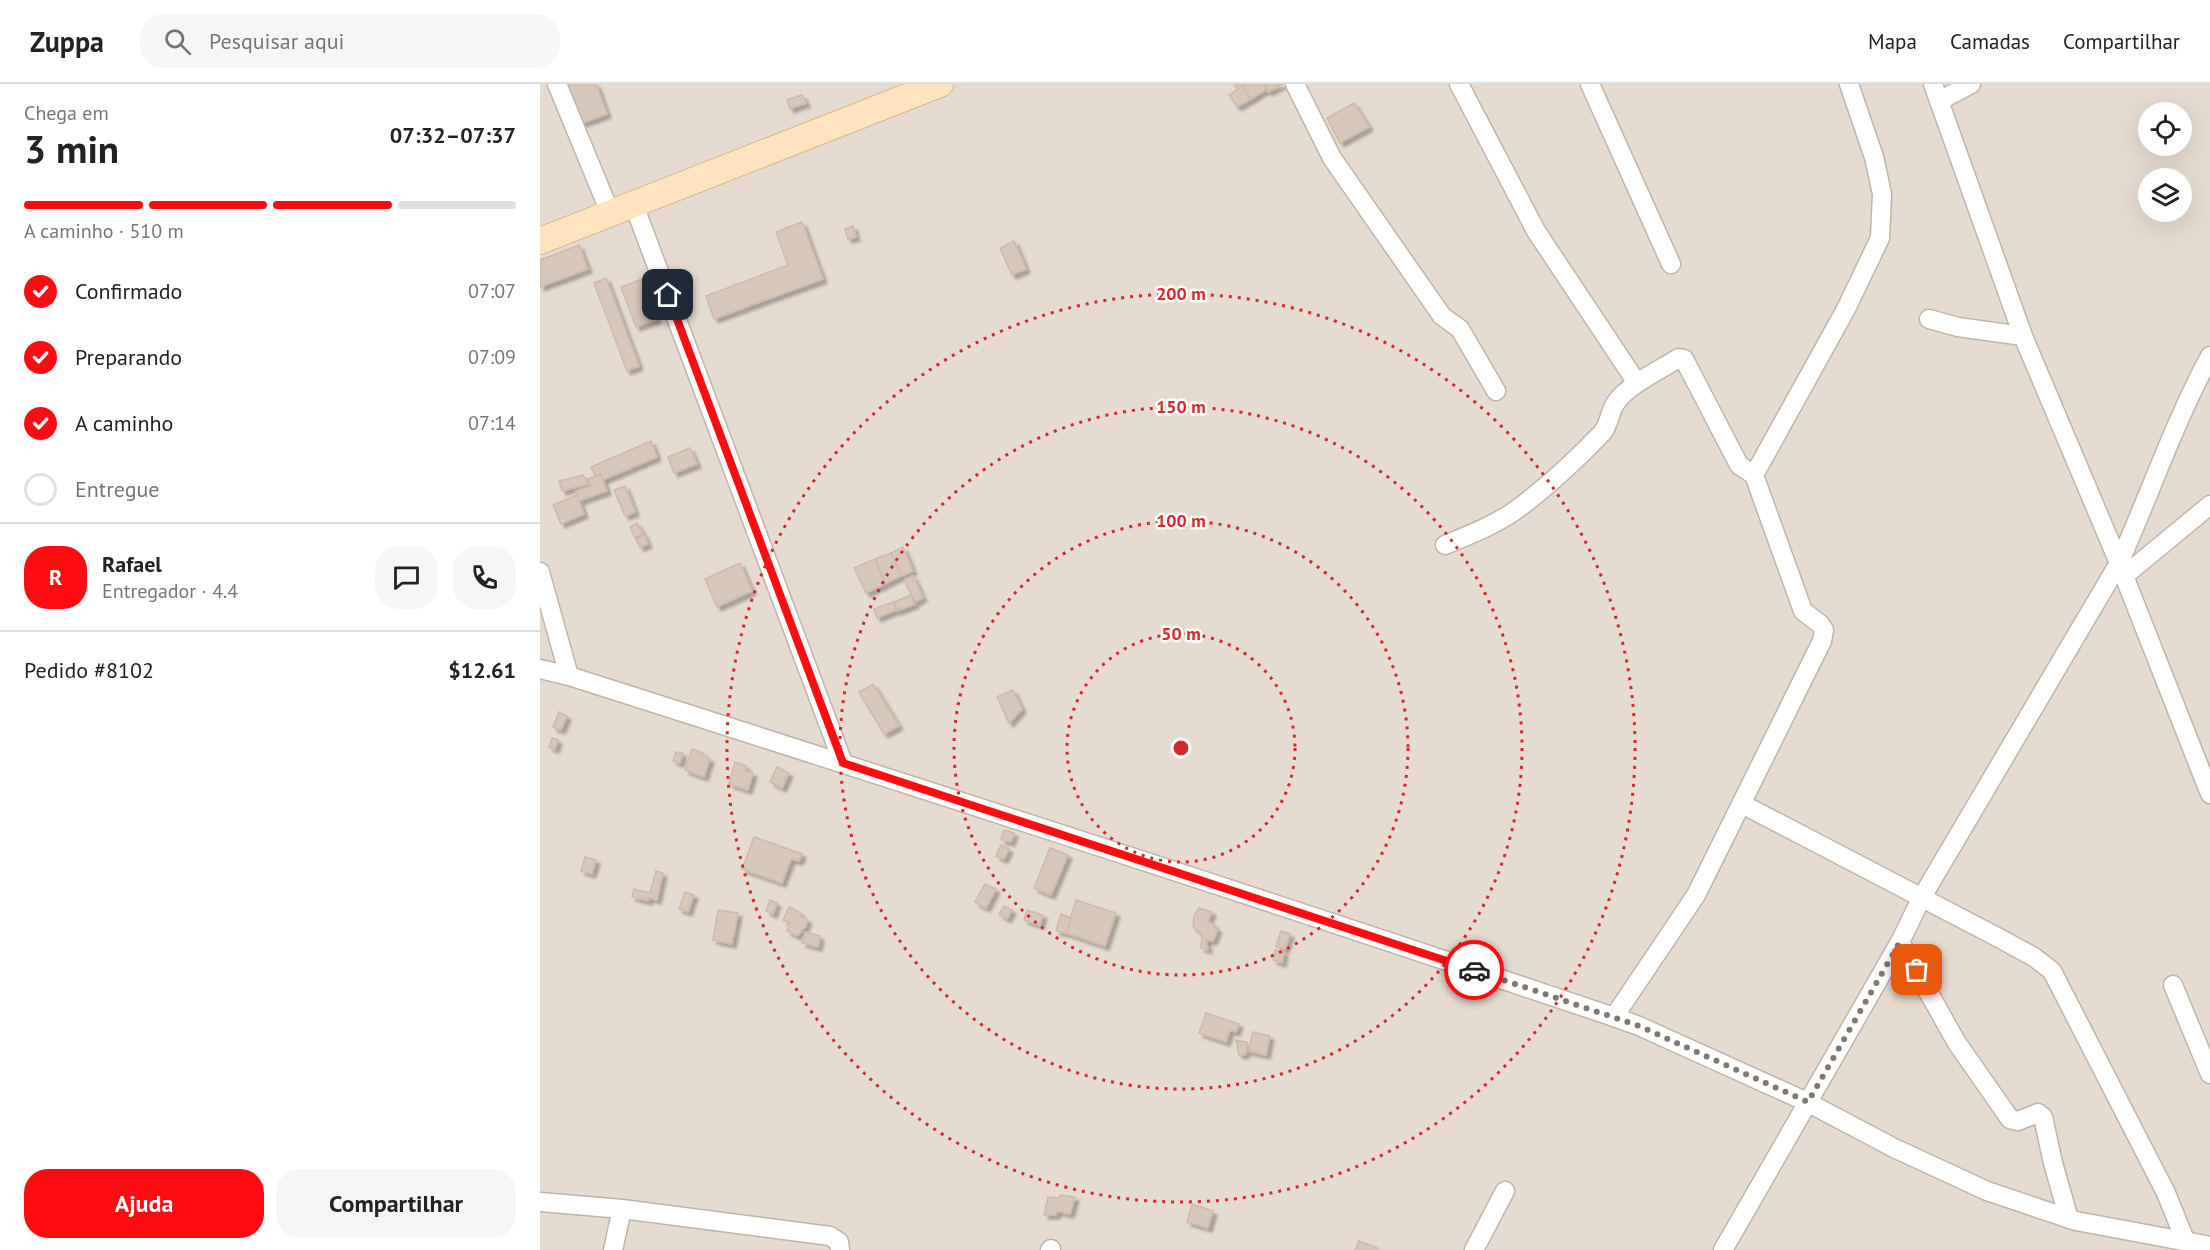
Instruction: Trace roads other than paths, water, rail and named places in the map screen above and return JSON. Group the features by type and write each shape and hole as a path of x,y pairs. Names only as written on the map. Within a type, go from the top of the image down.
{"main road":[{"path":"540,242 938,84"}],"street":[{"path":"557,84 611,215"},
{"path":"1295,84 1332,158 1442,316 1460,329 1496,391"},
{"path":"1459,84 1536,231 1637,383"},
{"path":"1590,84 1671,264"},
{"path":"1754,475 1846,309 1880,238 1882,194 1874,157 1849,84"},
{"path":"1971,84 1936,92 2023,336 2205,767 2210,794"},
{"path":"634,206 843,763"},
{"path":"1929,319 1958,327 2023,336"},
{"path":"1723,1250 1900,942 1922,897 2121,569 2168,444 2210,356"},
{"path":"1445,544 1474,533 1515,511 1552,481 1604,431 1611,419 1615,403 1637,383 1679,358 1684,359 1739,465 1754,475 1803,611 1824,630 1822,641 1696,895 1614,1017"},
{"path":"2121,569 2210,505"},
{"path":"540,572 569,676"},
{"path":"540,669 569,676 843,763 1321,918 1614,1017 1808,1102 1894,1148 1987,1191 2069,1219 2210,1246"},
{"path":"1742,804 2034,957 2052,971 2156,1174 2185,1240"},
{"path":"1900,942 1957,1043 2010,1119 2018,1121 2038,1113 2043,1117 2069,1219"},
{"path":"2173,984 2210,1074"},
{"path":"1474,1250 1505,1191"},
{"path":"540,1202 622,1209 830,1236 839,1242 840,1250"},
{"path":"613,1250 622,1209"}]}
